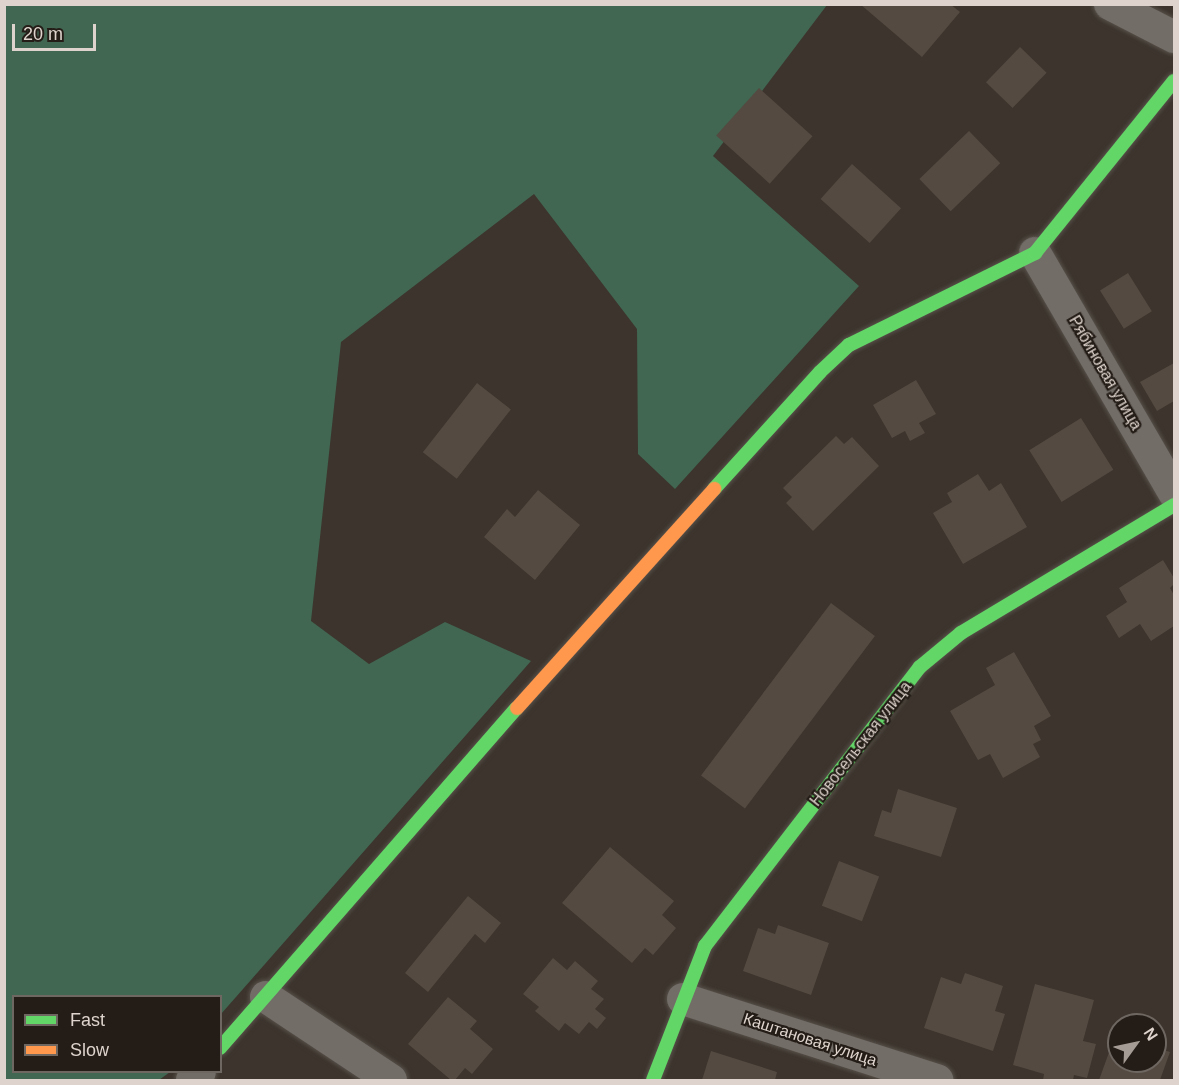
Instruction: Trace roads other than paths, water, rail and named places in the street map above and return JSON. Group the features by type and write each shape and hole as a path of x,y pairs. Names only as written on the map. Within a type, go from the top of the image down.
{"street":[{"path":"1110,4 1174,37"},
{"path":"222,1046 549,672 820,372 849,345 870,333 1035,254 1169,98"},
{"name":"Рябиновая улица","path":"1035,254 1174,493"},
{"name":"Новосельская улица","path":"653,1080 705,946 920,667 961,633 1174,505"},
{"path":"266,997 391,1080"},
{"name":"Каштановая улица","path":"683,999 937,1080"}]}
